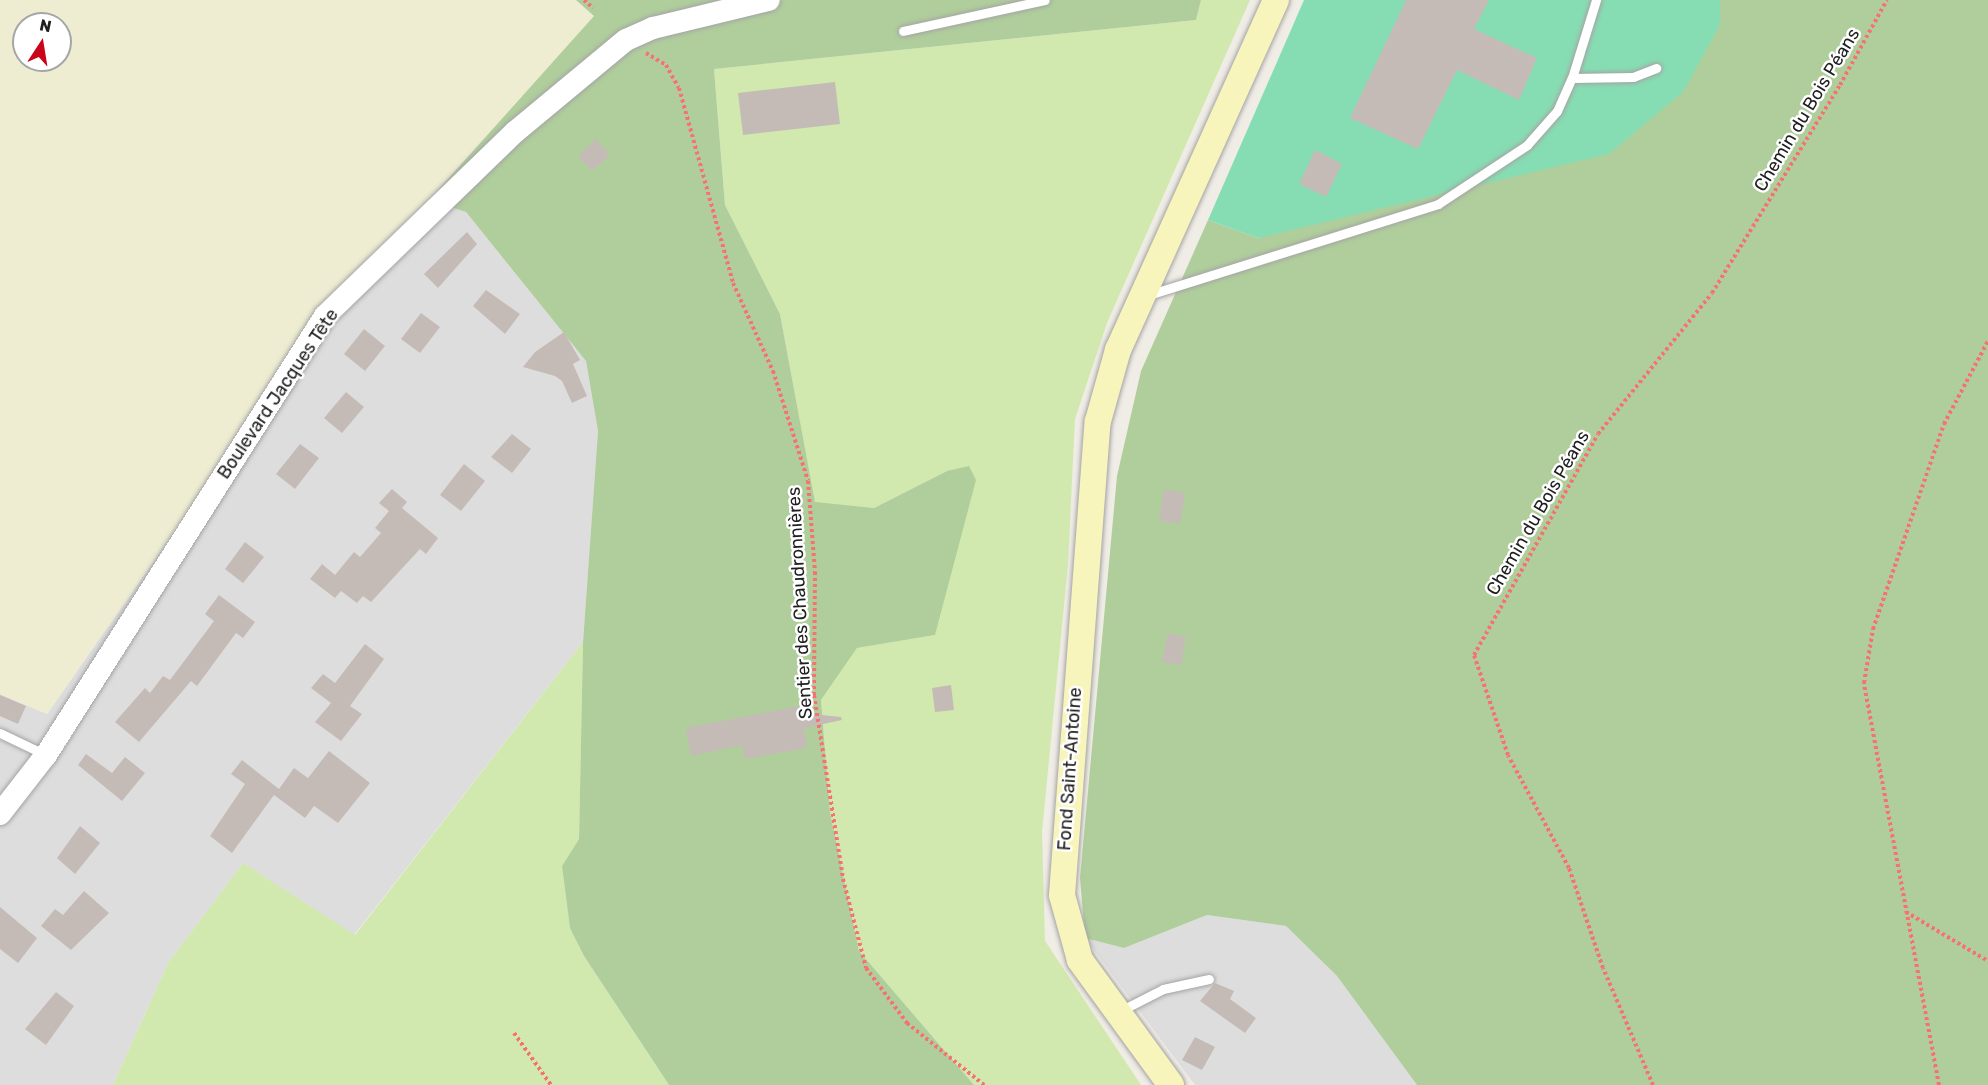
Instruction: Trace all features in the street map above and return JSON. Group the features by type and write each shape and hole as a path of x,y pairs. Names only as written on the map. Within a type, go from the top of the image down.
{"main road":[{"name":"Fond Saint-Antoine","path":"1171,1085 1116,1013 1080,960 1062,895 1098,421 1110,369 1276,0"}],"street":[{"name":"Boulevard Jacques Tête","path":"0,814 46,754 325,316 515,132 626,40 653,28 769,0"}],"lane":[{"path":"903,31 1045,0"},
{"path":"1141,297 1438,204 1527,145 1557,111 1572,78 1596,0"},
{"path":"1572,78 1633,76 1656,68"},
{"path":"0,733 46,754"},
{"path":"1116,1013 1163,989 1209,979"}],"path":[{"path":"584,0 593,8"},
{"name":"Chemin du Bois Péans","path":"1653,1085 1603,968 1569,868 1508,754 1474,655 1598,434 1712,293 1840,85 1887,0"},
{"name":"Sentier des Chaudronnières","path":"626,40 666,65 679,88 733,283 773,371 808,480 815,572 814,695 843,879 866,968 907,1023 984,1085"},
{"path":"1939,1085 1864,683 1866,658 1944,424 1988,341"},
{"path":"1905,911 1988,961"},
{"path":"514,1033 551,1085"}],"shaded area":[{"path":"429,200 466,212 586,361 598,431 583,642 354,935 243,863 168,963 113,1085 0,1085 0,694 47,714 325,316"},
{"path":"1207,915 1286,926 1337,976 1417,1085 1195,1085 1085,938 1124,948"}],"green space":[{"path":"0,0 576,0 594,16 325,316 47,714 0,694"},
{"path":"576,0 1201,0 1196,20 714,69 725,205 780,314 815,502 874,508 947,471 969,466 976,480 935,635 857,648 821,700 830,812 859,951 974,1085 669,1085 584,956 570,928 562,866 579,839 583,642 598,431 586,361 466,212 429,200 594,16"},
{"path":"1201,0 1250,0 1107,323 1075,419 1068,564 1042,832 1045,941 1141,1085 974,1085 859,951 830,812 821,700 857,648 935,635 947,471 874,508 815,503 780,314 725,205 714,69 1196,20"},
{"path":"1304,0 1720,0 1720,25 1683,92 1609,154 1258,238 1208,220"},
{"path":"1720,0 1988,0 1988,1085 1417,1085 1337,976 1286,926 1207,915 1124,948 1085,938 1080,878 1117,476 1141,371 1208,220 1258,238 1720,25"},
{"path":"583,642 579,839 562,866 570,927 584,956 669,1085 113,1085 168,963 243,863 355,935"}],"building":[{"path":"1406,0 1489,0 1474,29 1537,58 1519,100 1457,70 1418,149 1350,118"},
{"path":"835,82 840,124 743,135 738,93"},
{"path":"596,139 610,155 592,171 578,156"},
{"path":"1315,150 1342,164 1326,197 1299,184"},
{"path":"467,232 477,244 438,288 424,274"},
{"path":"486,290 520,314 505,334 473,306"},
{"path":"421,313 440,327 420,353 401,339"},
{"path":"364,329 385,346 365,371 344,354"},
{"path":"564,332 580,360 573,364 587,396 572,403 562,381 555,376 523,367 535,352"},
{"path":"346,392 364,407 342,433 324,418"},
{"path":"512,434 531,449 512,473 491,457"},
{"path":"300,444 319,458 295,489 276,474"},
{"path":"464,464 485,481 461,511 440,495"},
{"path":"392,489 407,502 402,508 438,538 426,554 420,549 371,602 363,596 357,603 341,591 335,598 310,579 322,564 335,575 354,552 360,557 381,533 375,528 389,511 379,503"},
{"path":"1164,489 1185,493 1180,524 1159,520"},
{"path":"245,542 264,557 243,583 225,569"},
{"path":"219,595 255,622 243,638 236,633 197,686 191,681 139,742 115,722 145,688 150,693 163,676 170,680 214,621 205,614"},
{"path":"1168,633 1186,637 1181,665 1162,662"},
{"path":"365,644 384,659 350,706 362,714 341,741 315,722 331,703 311,688 323,674 335,683"},
{"path":"951,685 954,710 935,712 932,688"},
{"path":"0,695 26,706 18,724 0,716"},
{"path":"800,706 802,713 841,717 842,720 804,728 807,748 745,759 742,745 691,756 686,728"},
{"path":"329,751 370,783 338,823 314,806 305,818 274,795 232,853 210,836 245,784 231,774 242,760 279,789 294,768 308,778"},
{"path":"86,754 112,773 125,757 145,773 122,801 78,765"},
{"path":"80,826 100,843 75,874 57,858"},
{"path":"84,891 109,913 71,950 41,926 55,909 63,915"},
{"path":"0,907 37,938 18,963 0,949"},
{"path":"1215,983 1234,991 1230,999 1256,1018 1245,1033 1200,1001"},
{"path":"56,992 74,1006 46,1045 25,1029"},
{"path":"1195,1037 1215,1047 1202,1070 1182,1060"}]}
